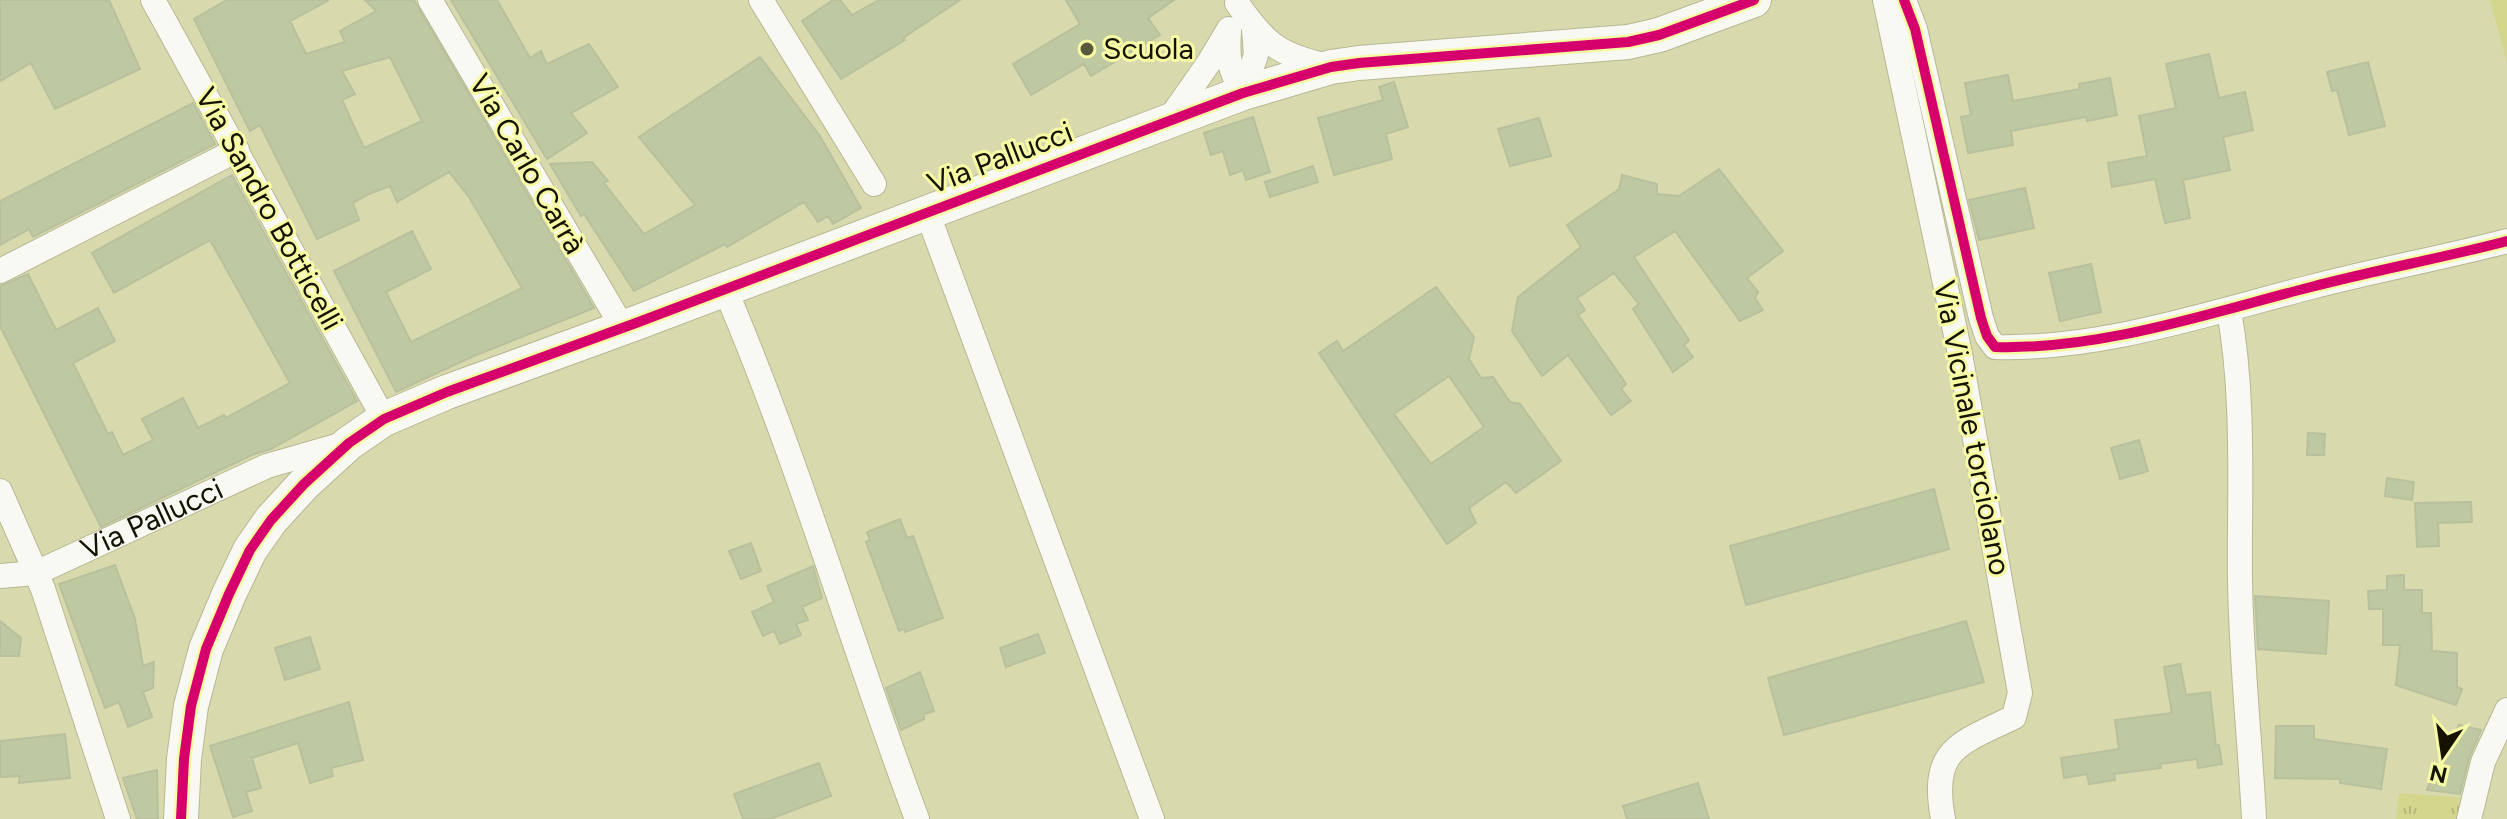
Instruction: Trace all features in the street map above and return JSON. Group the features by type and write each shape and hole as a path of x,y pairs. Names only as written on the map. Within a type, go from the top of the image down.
{"street":[{"name":"Via Sandro Botticelli","path":"153,0 384,419"},
{"name":"Via Carlo Carrà","path":"430,0 623,328"},
{"name":"Via Pallucci","path":"181,819 191,706 206,649 250,550 271,520 304,484 349,443 384,419 447,392 1243,93 1331,67 1628,42 1659,35 1754,0"},
{"name":"Via Vicinale torciolano","path":"1885,0 1960,354 2020,693 2014,717 1961,744 1947,757 1940,773 1938,793 1943,819"},
{"path":"1904,0 1915,29 1981,318 1987,336 1995,347"},
{"path":"1237,1 1254,29 1276,47 1296,59 1331,67"},
{"path":"1237,1 1229,29 1228,55 1232,74 1243,93"},
{"path":"772,4 874,184"},
{"path":"1168,121 1229,29"},
{"path":"1243,93 1256,55 1254,29"},
{"path":"0,271 237,150"},
{"name":"Via Pallucci","path":"927,212 1152,819"},
{"path":"1960,354 1995,347 2074,342 2229,311 2310,287 2507,241"},
{"path":"725,289 765,387 829,564 866,682 917,819"},
{"path":"2229,311 2240,440 2240,583 2254,819"},
{"name":"Via Pallucci","path":"36,573 267,466 349,443"},
{"path":"267,466 299,476 304,484"},
{"path":"0,491 36,573 118,819"},
{"path":"0,576 36,573"},
{"path":"2469,819 2483,762 2507,710"}],"green space":[{"path":"2490,0 2507,0 2507,63"},
{"path":"2399,793 2467,798 2463,819 2396,819"}],"building":[{"path":"0,0 109,0 140,69 55,109 31,63 0,81"},
{"path":"227,0 329,0 290,21 306,54 345,42 340,31 376,11 365,0 414,0 594,308 474,356 396,392 334,271 412,231 431,269 386,292 411,342 522,288 469,197 449,172 397,202 390,186 369,194 353,203 359,220 317,239 260,125 250,131 194,19","holes":["390,57 422,121 364,148 342,100 355,94 342,71"]},
{"path":"451,0 497,0 530,58 541,51 547,64 589,44 618,87 571,113 587,133 547,159"},
{"path":"833,0 840,0 852,15 879,0 960,0 903,38 905,40 841,79 802,21"},
{"name":"Scuola","path":"1066,0 1174,0 1148,18 1160,35 1091,76 1084,64 1031,95 1013,64 1080,24"},
{"path":"2209,54 2219,98 2245,92 2253,130 2223,137 2230,170 2183,180 2190,218 2165,223 2155,179 2112,187 2108,163 2147,156 2139,116 2176,108 2166,64"},
{"path":"760,57 820,136 861,208 833,224 828,216 818,222 804,202 727,247 725,244 634,291 584,214 581,216 550,164 592,162 608,181 604,183 644,234 695,205 639,137"},
{"path":"2368,62 2385,126 2349,135 2337,90 2332,91 2327,72"},
{"path":"2008,75 2013,101 2080,89 2079,84 2110,78 2117,115 2087,121 2086,117 2011,131 2013,145 1968,153 1961,117 1971,115 1965,83"},
{"path":"1394,82 1408,127 1386,134 1392,159 1334,175 1318,118 1383,100 1379,87"},
{"path":"193,103 215,144 33,237 29,229 0,245 0,201"},
{"path":"1253,117 1270,172 1246,180 1243,170 1230,175 1223,151 1211,155 1204,133"},
{"path":"1539,118 1551,156 1510,166 1498,129"},
{"path":"1313,166 1318,182 1270,197 1265,182"},
{"path":"1719,169 1783,251 1747,278 1758,292 1755,298 1763,310 1740,321 1675,231 1634,257 1689,340 1684,345 1693,357 1673,372 1633,309 1639,304 1614,273 1577,298 1585,310 1578,315 1626,384 1621,389 1631,401 1611,415 1568,355 1542,376 1512,331 1518,297 1581,247 1567,225 1619,189 1622,175 1657,184 1657,194 1679,196"},
{"path":"232,175 357,401 271,449 254,454 101,527 0,326 0,286 28,274 56,330 98,308 115,341 73,363 108,434 112,432 123,455 153,440 142,419 183,398 198,428 224,415 226,418 290,383 210,240 114,293 92,253"},
{"path":"2025,188 2034,228 1979,240 1969,200"},
{"path":"2091,264 2101,312 2060,321 2049,273"},
{"path":"1436,287 1474,337 1469,359 1481,378 1493,377 1510,402 1520,404 1561,461 1516,493 1506,482 1469,508 1476,523 1447,544 1319,353 1337,341 1343,351","holes":["1449,376 1484,427 1431,464 1394,414"]},
{"path":"2308,433 2325,434 2324,455 2307,455"},
{"path":"2139,440 2148,471 2120,479 2111,448"},
{"path":"2387,478 2414,482 2412,500 2385,496"},
{"path":"1934,489 1949,549 1746,605 1730,546"},
{"path":"2471,502 2472,522 2438,523 2439,546 2417,547 2415,503"},
{"path":"900,519 907,538 913,536 943,618 905,632 904,629 899,631 866,542 870,540 867,532"},
{"path":"751,543 761,571 741,579 729,551"},
{"path":"115,565 135,619 143,666 154,662 153,688 143,692 152,717 128,727 119,702 105,708 59,584"},
{"path":"813,566 822,598 802,607 808,620 796,624 801,635 780,644 774,631 763,636 752,612 774,602 767,586"},
{"path":"2404,575 2404,590 2422,590 2422,613 2431,613 2432,651 2457,653 2457,687 2462,689 2456,705 2396,685 2400,645 2383,645 2383,609 2369,609 2368,591 2387,590 2387,576"},
{"path":"2255,596 2329,601 2326,654 2258,649"},
{"path":"0,621 21,638 19,656 0,656"},
{"path":"1966,621 1984,682 1784,735 1768,678"},
{"path":"1038,634 1045,653 1006,667 1000,648"},
{"path":"310,637 320,669 285,680 275,648"},
{"path":"2180,664 2186,695 2210,692 2216,746 2219,745 2222,764 2198,768 2197,759 2160,764 2161,768 2114,774 2115,780 2089,784 2087,774 2064,778 2061,758 2119,749 2115,720 2172,713 2164,667"},
{"path":"920,672 934,711 901,730 886,688"},
{"path":"349,702 363,760 331,768 333,776 310,783 298,743 252,758 261,788 246,792 252,811 233,817 210,746"},
{"path":"2459,725 2481,730 2469,758 2460,794 2427,790 2435,767 2442,768"},
{"path":"2276,726 2314,726 2314,739 2387,749 2381,789 2340,783 2340,779 2275,778"},
{"path":"65,734 70,778 19,783 20,776 0,777 0,741"},
{"path":"819,763 831,796 770,819 743,819 734,794"},
{"path":"157,770 158,819 137,819 123,778"},
{"path":"1698,783 1709,819 1627,819 1623,806"}],"cycle path":[{"path":"181,819 191,706 206,649 250,550 271,520 304,484 349,443 384,419 447,392 1243,93 1331,67 1359,63 1628,42 1659,35 1754,0"},
{"path":"1904,0 1915,29 1981,318 1987,336 1995,347 2075,343 2154,328 2507,241"}],"place":[{"name":"Scuola","path":"1087,49"}]}
